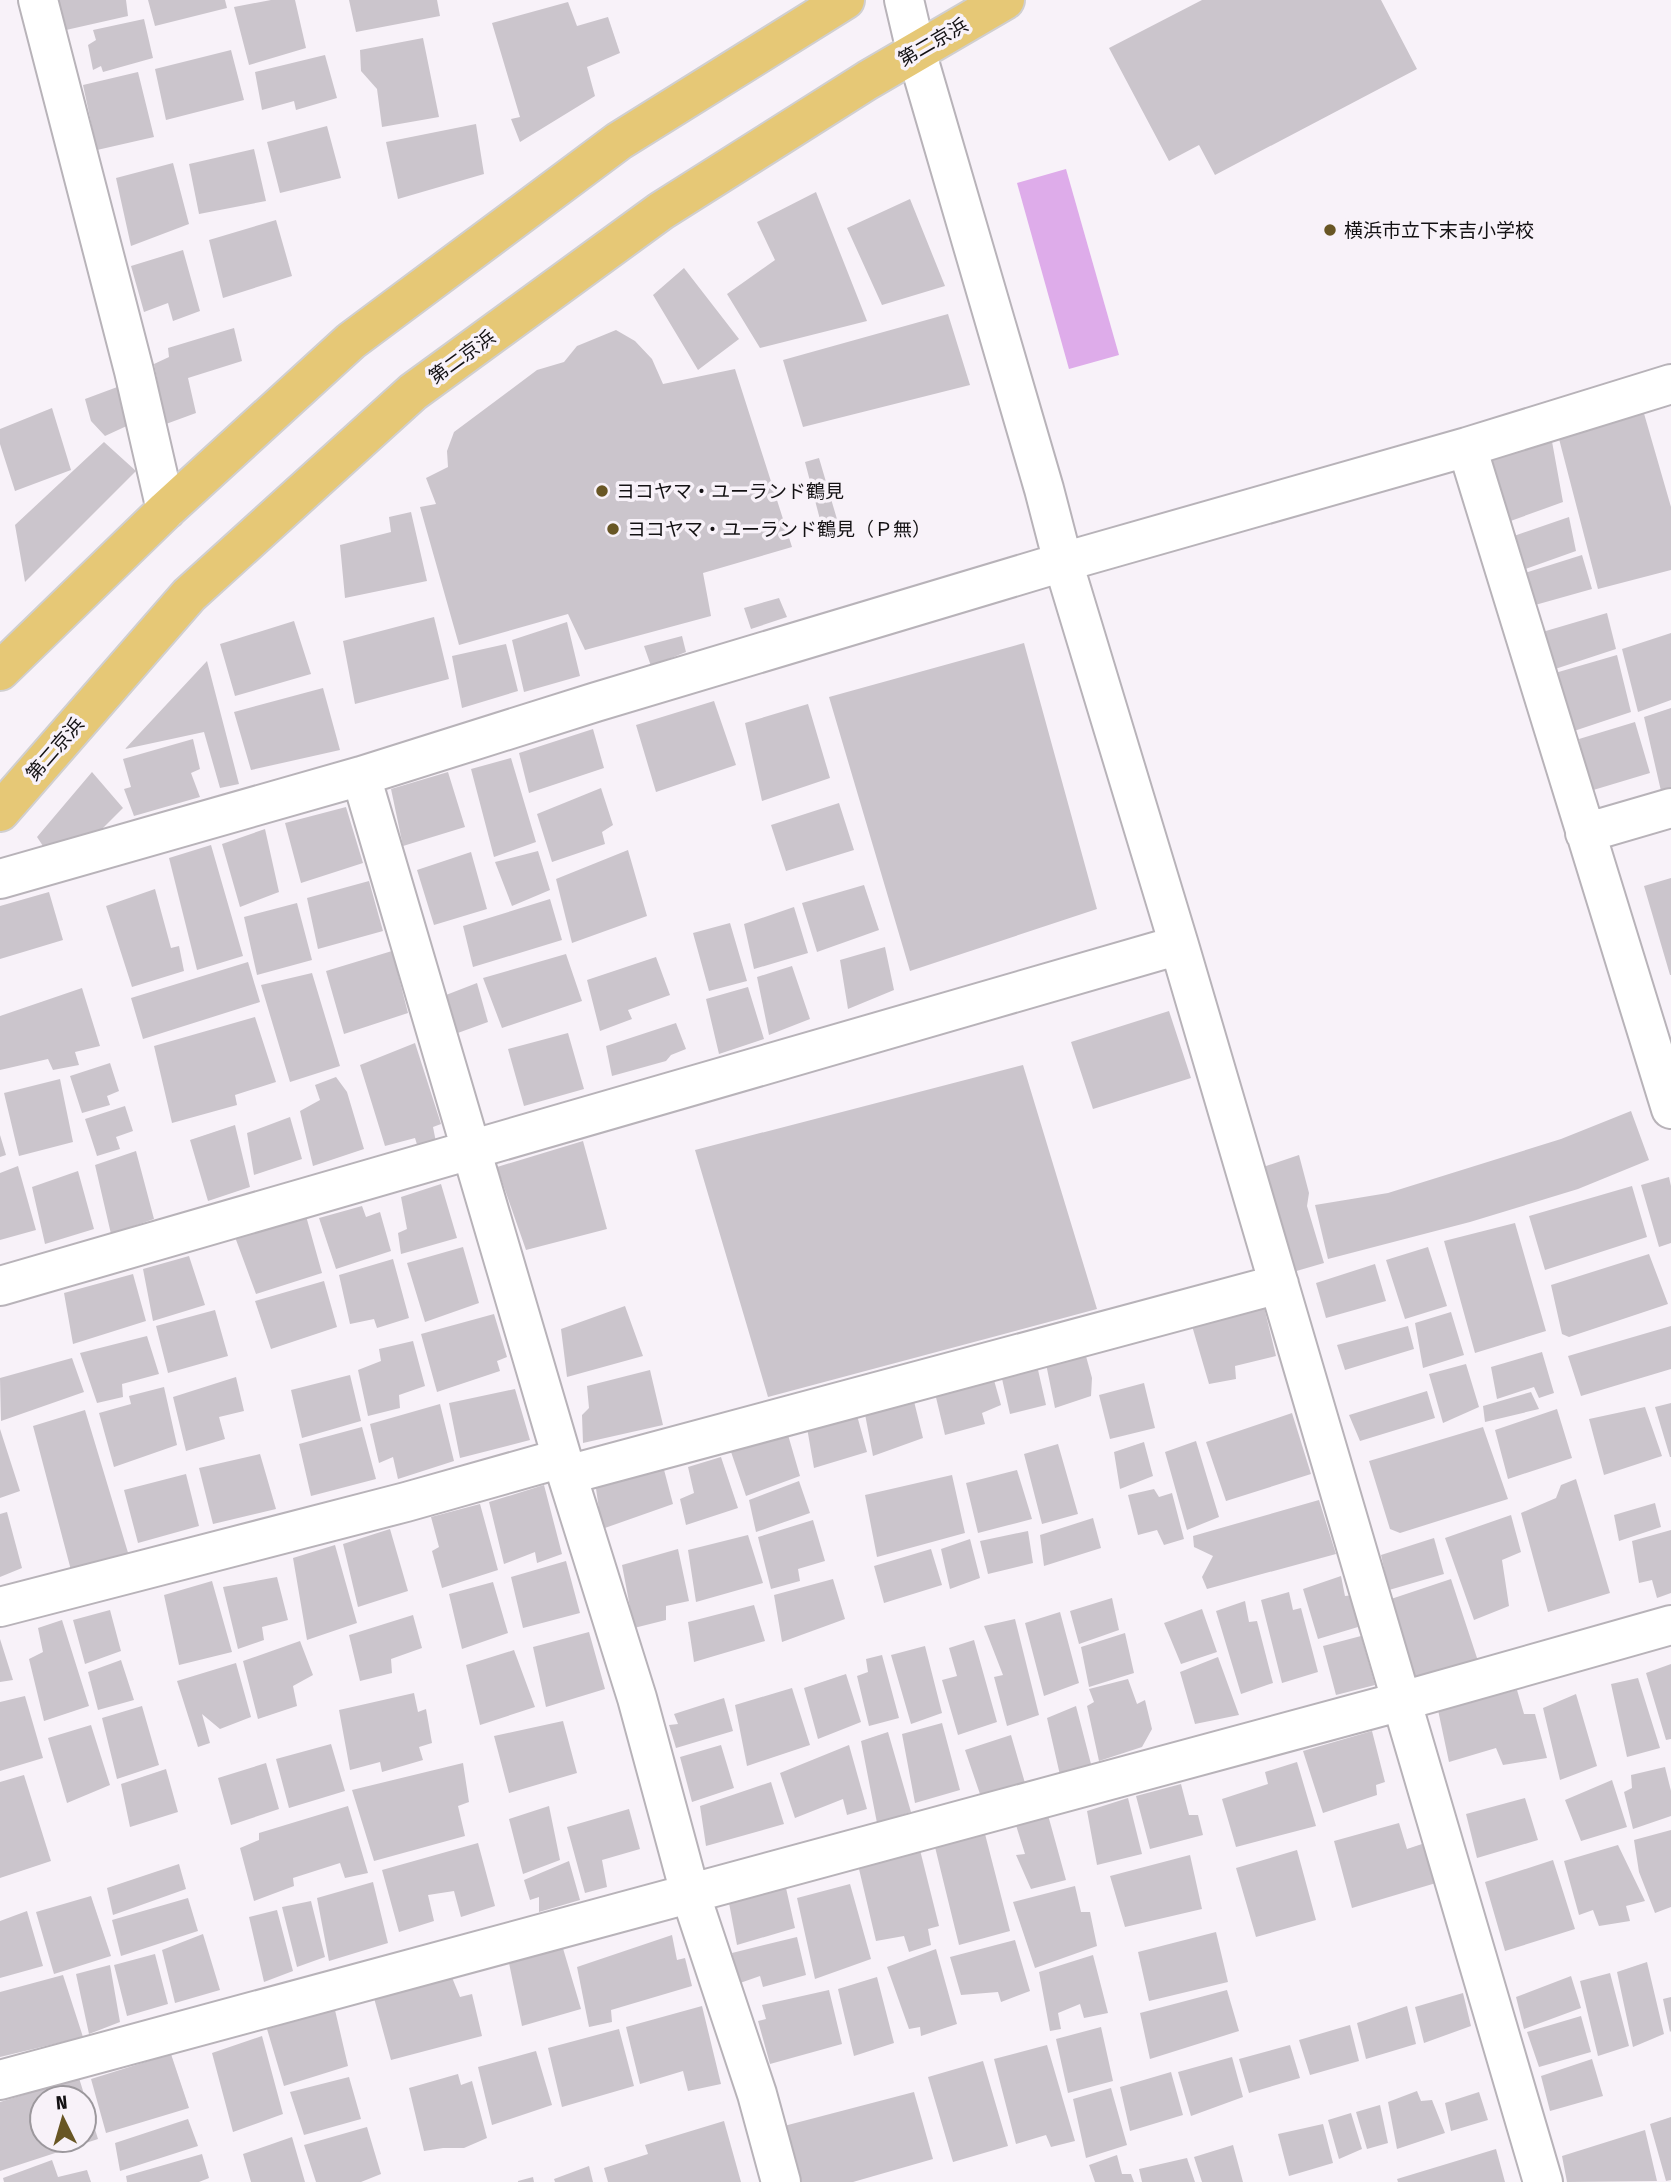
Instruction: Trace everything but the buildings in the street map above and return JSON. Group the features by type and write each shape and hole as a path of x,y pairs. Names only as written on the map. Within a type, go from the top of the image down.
{"highway":[{"path":"0,671 166,510 351,341 619,141 845,0"},
{"name":"第二京浜","path":"0,812 189,595 412,393 661,211 916,51 1005,0"}],"street":[{"path":"38,0 134,371 166,510"},
{"path":"904,0 916,51 1063,562 1179,945 1543,2182"},
{"path":"0,879 361,776 609,698 1063,562 1467,447 1671,384"},
{"path":"1467,447 1671,1109"},
{"path":"361,776 564,1466 637,1698 690,1893 757,2094 781,2182"},
{"path":"1585,834 1671,808"},
{"path":"0,1286 1179,945"},
{"path":"0,1608 406,1502 564,1466 1279,1284"},
{"path":"0,2080 1402,1701 1671,1625"}],"shaded area":[{"path":"1066,169 1119,355 1069,369 1017,183"}],"place":[{"name":"横浜市立下末吉小学校","path":"1330,230"},
{"name":"ヨコヤマ・ユーランド鶴見","path":"602,491"},
{"name":"ヨコヤマ・ユーランド鶴見（Ｐ無）","path":"613,529"}]}
